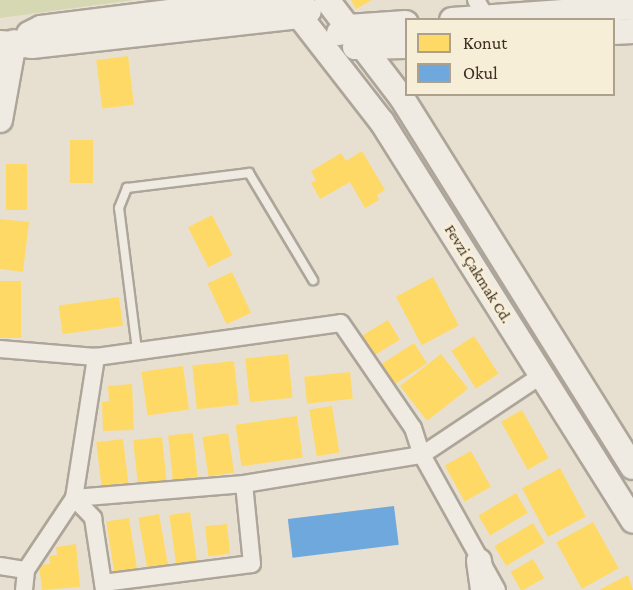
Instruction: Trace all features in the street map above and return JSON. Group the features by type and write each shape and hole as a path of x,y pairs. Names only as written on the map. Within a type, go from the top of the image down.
{"main road":[{"path":"7,43 41,28 236,2 335,11 405,22"},
{"path":"7,43 32,46 291,6"},
{"name":"Fevzi Çakmak Cd.","path":"291,6 382,122 633,520"},
{"path":"457,18 481,9 633,7"},
{"path":"335,11 319,39 366,49 405,46"},
{"name":"Fevzi Çakmak Cd.","path":"335,11 402,99 633,467"},
{"path":"615,32 633,31"},
{"path":"0,120 7,43"},
{"path":"402,99 405,80"},
{"path":"479,561 483,590"}],"street":[{"path":"0,349 96,357 341,323 413,428 422,455 497,590"},
{"path":"24,590 26,570 74,498 96,357"},
{"path":"74,498 244,484 422,455 542,375"},
{"path":"74,498 93,518 103,586 252,564 244,484"},
{"path":"0,566 26,570"}],"lane":[{"path":"137,350 119,208 127,188 249,172 313,280"}],"green space":[{"path":"0,0 134,0 0,18"}],"building: Konut":[{"path":"351,0 372,0 356,9"},
{"path":"128,56 134,105 102,109 96,60"},
{"path":"70,140 93,140 93,183 70,183"},
{"path":"362,151 385,190 377,195 379,200 365,208 350,182 320,199 311,183 316,180 311,171 341,153 346,161"},
{"path":"6,164 27,164 27,210 6,210"},
{"path":"212,215 232,255 208,267 188,227"},
{"path":"0,219 29,222 23,272 0,269"},
{"path":"232,272 251,313 227,324 208,283"},
{"path":"433,277 459,326 422,345 396,297"},
{"path":"0,281 21,281 21,338 0,338"},
{"path":"119,297 123,326 63,334 59,305"},
{"path":"388,320 400,340 374,355 362,335"},
{"path":"474,336 499,374 476,388 451,351"},
{"path":"414,343 427,363 393,385 380,365"},
{"path":"288,354 293,398 250,402 245,358"},
{"path":"441,354 468,389 427,421 400,386"},
{"path":"234,361 239,405 197,409 192,365"},
{"path":"183,366 189,410 148,415 141,372"},
{"path":"350,372 353,399 307,404 304,377"},
{"path":"132,384 134,430 103,431 102,402 109,401 108,386"},
{"path":"332,406 339,452 317,456 309,410"},
{"path":"522,410 549,458 528,470 501,422"},
{"path":"297,416 303,458 241,466 236,425"},
{"path":"193,433 198,478 173,480 168,436"},
{"path":"228,433 234,473 209,477 202,437"},
{"path":"162,437 167,481 138,484 133,440"},
{"path":"123,439 129,485 102,488 96,442"},
{"path":"471,451 491,487 465,501 445,466"},
{"path":"560,468 586,517 548,537 522,488"},
{"path":"516,493 528,513 490,535 478,516"},
{"path":"190,512 197,563 176,566 169,515"},
{"path":"159,514 168,567 148,571 138,518"},
{"path":"129,518 137,571 115,575 106,522"},
{"path":"593,522 619,568 582,589 556,542"},
{"path":"533,523 545,543 506,566 494,546"},
{"path":"227,524 230,554 208,556 205,526"},
{"path":"76,544 80,587 42,590 39,565 50,564 49,556 57,555 56,547"},
{"path":"533,559 544,578 521,590 510,572"},
{"path":"628,575 633,590 599,590"}],"building: Okul":[{"path":"394,506 399,545 293,558 288,519"}]}
